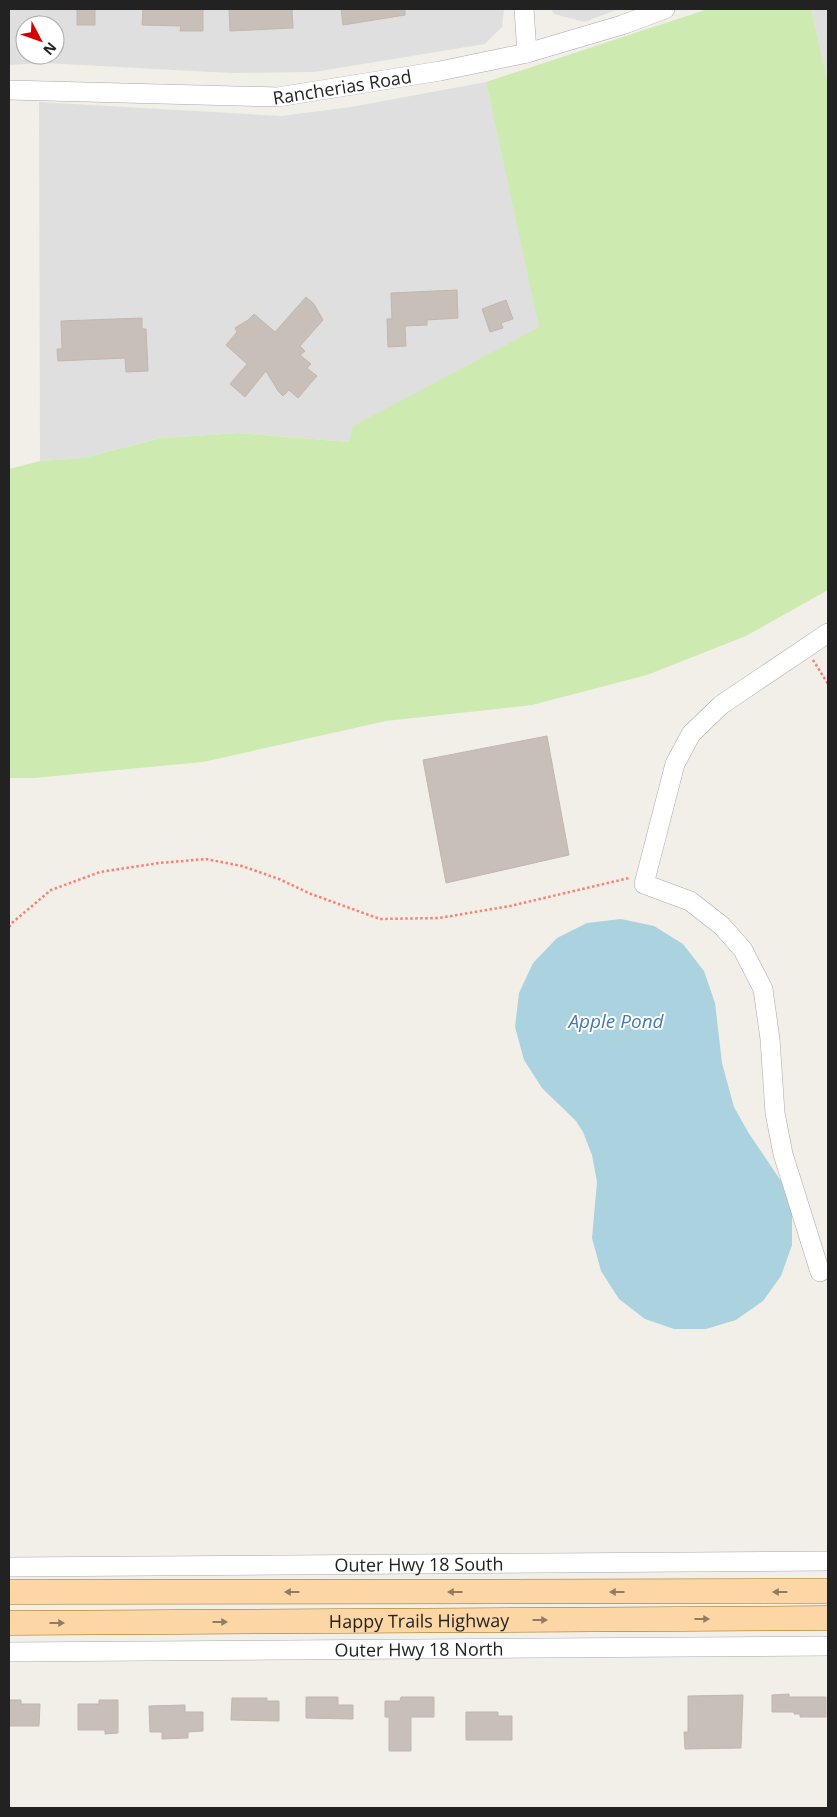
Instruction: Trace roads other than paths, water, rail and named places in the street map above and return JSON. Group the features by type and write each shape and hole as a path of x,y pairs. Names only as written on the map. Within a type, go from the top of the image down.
{"main road":[{"name":"Happy Trails Highway","path":"9,1592 828,1591"},
{"name":"Happy Trails Highway","path":"9,1623 828,1618"}],"street":[{"path":"524,9 527,53"},
{"name":"Rancherias Road","path":"9,90 278,97 440,71 527,53 622,25 665,9"},
{"path":"825,1276 783,1154 775,1113 770,1039 763,989 743,950 722,926 690,901 644,884 675,764 691,734 721,705 828,633"},
{"name":"Outer Hwy 18 South","path":"9,1568 828,1561"},
{"name":"Outer Hwy 18 North","path":"9,1652 828,1646"}],"water":[{"name":"Apple Pond","path":"621,919 654,926 683,944 704,971 715,1003 722,1063 734,1107 748,1132 781,1181 792,1214 792,1245 781,1276 763,1301 736,1320 706,1329 674,1329 645,1319 619,1299 601,1271 592,1238 597,1182 592,1155 583,1132 576,1121 542,1088 524,1060 515,1027 519,993 533,963 557,938 587,923"}]}
